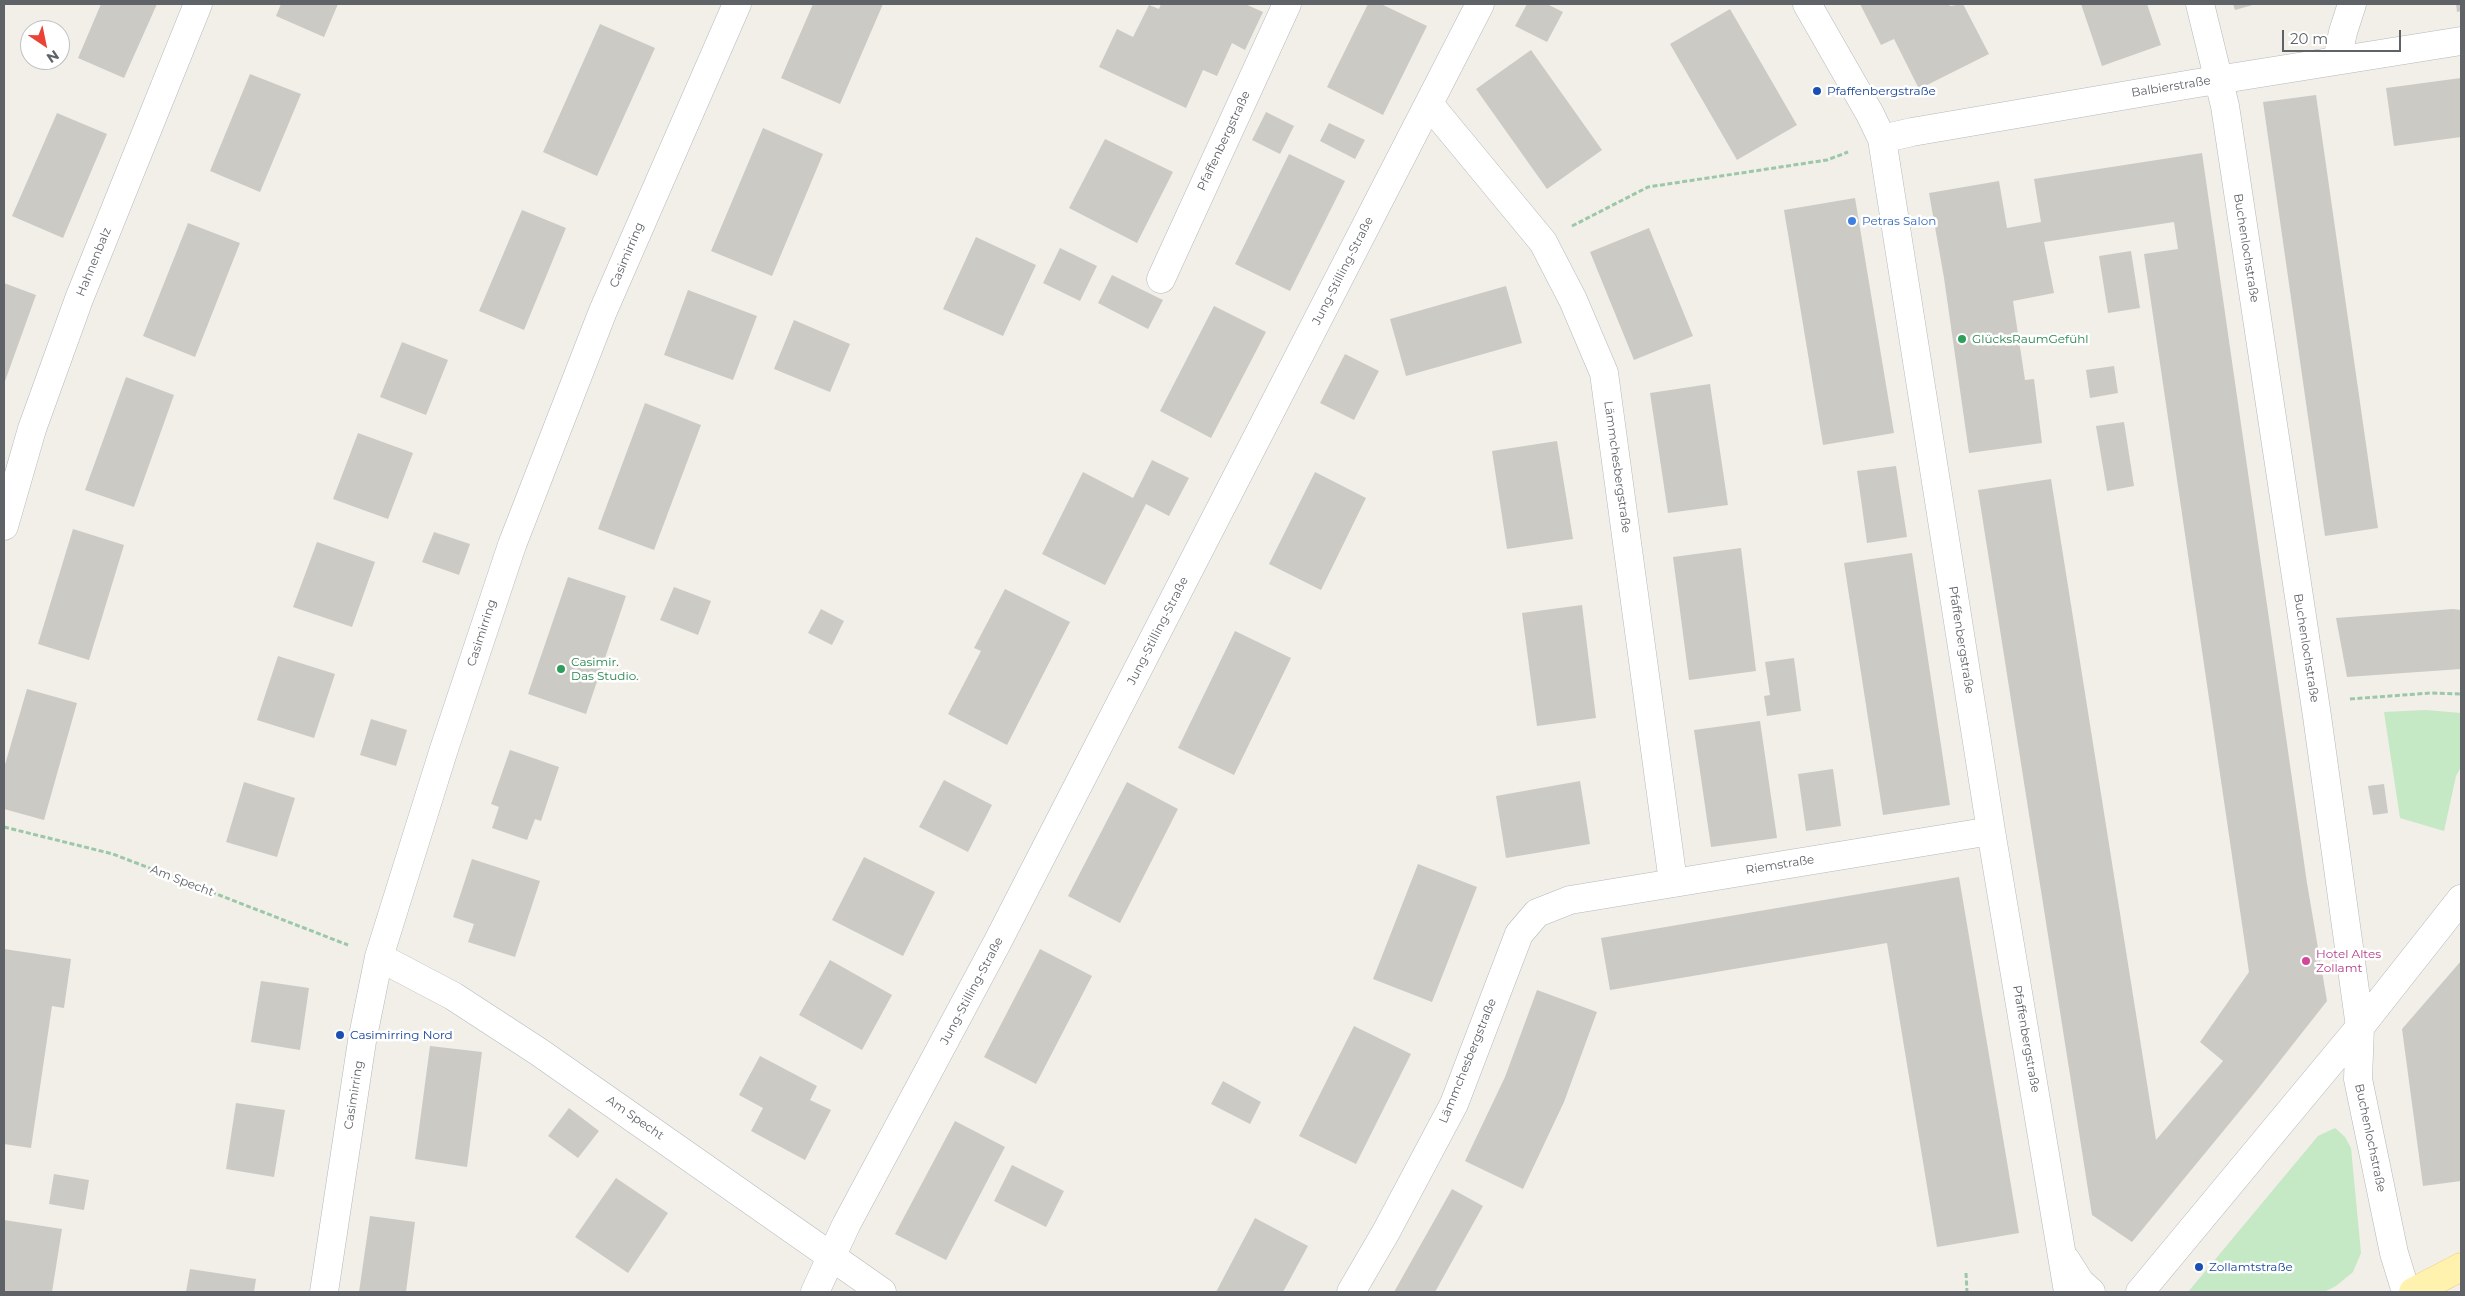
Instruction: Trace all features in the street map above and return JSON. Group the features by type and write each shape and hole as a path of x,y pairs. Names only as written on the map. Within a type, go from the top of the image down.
{"main road":[{"path":"2413,1292 2461,1267"}],"street":[{"name":"Hahnenbalz","path":"4,526 32,429 79,299 198,4"},
{"name":"Casimirring","path":"324,1292 362,1041 367,953 444,749 512,545 603,311 737,4"},
{"name":"Pfaffenbergstraße","path":"1161,279 1287,4"},
{"name":"Jung-Stilling-Straße","path":"814,1292 831,1255 998,943 1480,4"},
{"name":"Pfaffenbergstraße","path":"1807,4 1870,114 1882,139 1990,831 2068,1292"},
{"name":"Buchenlochstraße","path":"2200,4 2220,79 2318,726 2360,1027 2358,1080 2394,1253 2406,1292"},
{"path":"2337,60 2352,4"},
{"name":"Balbierstraße","path":"1882,139 1921,130 2220,79 2461,41"},
{"name":"Lämmchesbergstraße","path":"1429,104 1543,242 1573,300 1604,372 1673,882"},
{"name":"Riemstraße","path":"1570,900 1990,831"},
{"path":"2138,1292 2360,1027 2461,899"},
{"name":"Lämmchesbergstraße","path":"1351,1292 1386,1232 1454,1104 1519,934 1537,913 1570,900"},
{"name":"Am Specht","path":"367,953 453,996 539,1052 882,1292"},
{"path":"2062,1252 2080,1282 2091,1292"}],"path":[{"path":"1569,227 1648,187 1827,160 1848,152"},
{"path":"2342,700 2430,693 2461,694"},
{"name":"Am Specht","path":"4,827 113,854 367,953"},
{"path":"1966,1273 1968,1292"}],"green space":[{"path":"2426,710 2461,713 2461,767 2456,776 2444,831 2400,818 2384,712"},
{"path":"2335,1128 2345,1137 2351,1148 2361,1253 2353,1272 2336,1286 2324,1292 2188,1292 2318,1136"}],"building":[{"path":"101,4 157,4 124,78 78,58"},
{"path":"281,4 338,4 324,37 276,16"},
{"path":"813,4 883,4 840,104 781,78"},
{"path":"1161,4 1245,4 1263,12 1245,50 1232,43 1217,76 1203,70 1186,108 1099,67 1117,29 1133,37 1149,5 1159,9"},
{"path":"1368,4 1381,4 1427,26 1383,115 1327,87"},
{"path":"1527,4 1547,4 1563,12 1547,42 1515,26"},
{"path":"1860,4 1949,4 1950,6 1963,4 1989,54 1919,89 1894,39 1881,45"},
{"path":"2081,4 2147,4 2161,45 2102,66"},
{"path":"2233,4 2256,4 2235,10"},
{"path":"2456,4 2461,4 2461,11 2457,12"},
{"path":"1730,9 1797,125 1737,160 1670,44"},
{"path":"600,24 655,48 597,176 543,152"},
{"path":"1531,50 1602,150 1547,189 1476,89"},
{"path":"250,74 301,94 260,192 210,171"},
{"path":"2461,78 2461,137 2394,146 2386,88"},
{"path":"2316,95 2378,528 2325,536 2263,102"},
{"path":"1266,112 1294,126 1280,154 1252,140"},
{"path":"57,113 107,134 63,238 12,216"},
{"path":"1329,123 1365,140 1355,159 1320,141"},
{"path":"763,128 823,154 772,276 711,251"},
{"path":"1105,139 1173,172 1137,243 1069,208"},
{"path":"2202,153 2307,883 2327,1001 2257,1090 2132,1242 2092,1215 1978,490 2051,479 2156,1140 2223,1061 2200,1042 2249,972 2144,254 2178,249 2174,222 2044,242 2054,293 2013,301 2025,380 2034,379 2042,443 1969,453 1944,278 1929,193 1999,181 2007,228 2041,222 2034,179"},
{"path":"1289,154 1345,181 1290,291 1235,264"},
{"path":"1855,198 1894,433 1823,445 1784,210"},
{"path":"522,210 566,228 524,330 479,311"},
{"path":"188,223 240,243 195,357 143,336"},
{"path":"1649,228 1693,336 1634,360 1590,252"},
{"path":"976,237 1036,265 1003,336 943,309"},
{"path":"1060,248 1097,266 1080,301 1043,283"},
{"path":"2131,251 2140,308 2108,313 2099,256"},
{"path":"1112,275 1163,300 1148,329 1098,303"},
{"path":"4,283 36,295 4,384"},
{"path":"1506,286 1522,343 1406,376 1390,319"},
{"path":"688,290 757,316 733,380 664,355"},
{"path":"1214,306 1266,332 1211,438 1160,411"},
{"path":"794,320 850,344 830,392 774,369"},
{"path":"402,342 448,360 426,415 380,397"},
{"path":"1345,354 1379,371 1354,420 1320,403"},
{"path":"2114,366 2118,393 2090,398 2086,370"},
{"path":"126,377 174,395 134,507 85,490"},
{"path":"1710,384 1728,505 1668,513 1650,393"},
{"path":"645,403 701,425 654,550 598,529"},
{"path":"2124,422 2134,486 2107,491 2096,426"},
{"path":"358,433 413,453 388,519 333,499"},
{"path":"1557,441 1573,539 1507,549 1492,451"},
{"path":"1152,460 1189,478 1169,516 1146,504 1105,585 1042,554 1083,472 1133,498"},
{"path":"1896,466 1907,537 1867,543 1857,471"},
{"path":"1315,472 1366,498 1321,590 1269,564"},
{"path":"73,529 124,545 89,660 38,644"},
{"path":"434,532 470,544 459,575 422,562"},
{"path":"317,542 375,562 352,627 293,607"},
{"path":"1741,548 1756,671 1689,680 1673,557"},
{"path":"1912,553 1950,805 1883,815 1844,563"},
{"path":"568,577 626,596 586,714 528,694"},
{"path":"674,587 711,601 698,635 660,620"},
{"path":"1005,589 1070,622 1007,745 948,714 981,651 974,648"},
{"path":"1582,605 1596,718 1537,726 1522,613"},
{"path":"821,609 844,621 832,645 808,633"},
{"path":"2453,609 2461,610 2461,669 2347,677 2336,618"},
{"path":"1235,631 1291,658 1234,775 1178,748"},
{"path":"278,656 335,674 314,738 257,720"},
{"path":"1794,658 1801,711 1767,716 1764,696 1770,695 1765,662"},
{"path":"27,689 77,703 44,820 4,809 4,768"},
{"path":"371,719 407,730 396,766 360,755"},
{"path":"1760,721 1777,838 1711,847 1694,730"},
{"path":"510,750 559,767 541,821 535,819 527,840 492,828 499,807 491,804"},
{"path":"1833,769 1841,826 1806,831 1798,774"},
{"path":"944,780 992,805 968,852 919,827"},
{"path":"1580,781 1590,844 1506,858 1496,796"},
{"path":"244,782 295,798 277,857 226,842"},
{"path":"1127,782 1178,809 1120,923 1068,896"},
{"path":"2384,784 2388,813 2373,815 2368,786"},
{"path":"864,857 935,892 903,956 832,920"},
{"path":"472,859 540,881 515,957 468,942 474,924 453,917"},
{"path":"1418,864 1477,887 1432,1002 1373,979"},
{"path":"1959,877 2019,1233 1937,1247 1887,943 1610,990 1601,938"},
{"path":"4,949 71,959 64,1008 52,1006 31,1148 4,1144"},
{"path":"1040,949 1092,976 1036,1084 984,1057"},
{"path":"830,960 892,995 862,1050 799,1015"},
{"path":"2461,961 2461,1181 2423,1186 2402,1029"},
{"path":"261,981 309,988 300,1050 251,1042"},
{"path":"1537,990 1597,1012 1564,1102 1523,1189 1465,1161 1505,1077"},
{"path":"1354,1026 1411,1054 1356,1164 1299,1136"},
{"path":"430,1046 482,1052 467,1167 415,1159"},
{"path":"760,1056 817,1086 810,1100 831,1110 805,1160 751,1131 763,1108 739,1095"},
{"path":"1223,1081 1261,1102 1250,1124 1211,1104"},
{"path":"236,1103 285,1110 274,1177 226,1169"},
{"path":"569,1108 599,1131 578,1158 548,1136"},
{"path":"955,1121 1005,1147 946,1260 895,1234"},
{"path":"1012,1165 1064,1191 1046,1227 994,1201"},
{"path":"54,1174 89,1180 84,1210 49,1204"},
{"path":"616,1178 668,1213 628,1273 575,1237"},
{"path":"1452,1189 1483,1206 1435,1292 1394,1292"},
{"path":"370,1216 415,1222 406,1292 359,1292"},
{"path":"1255,1218 1308,1246 1283,1292 1216,1292"},
{"path":"4,1220 62,1229 52,1292 4,1292"},
{"path":"190,1269 256,1279 254,1292 186,1292"}],"place":[{"name":"Pfaffenbergstraße","path":"1817,91"},
{"name":"Petras Salon","path":"1852,221"},
{"name":"GlücksRaumGefühl","path":"1962,339"},
{"name":"Casimir. Das Studio.","path":"561,669"},
{"name":"Hotel Altes Zollamt","path":"2306,961"},
{"name":"Casimirring Nord","path":"340,1035"},
{"name":"Zollamtstraße","path":"2199,1267"}]}
